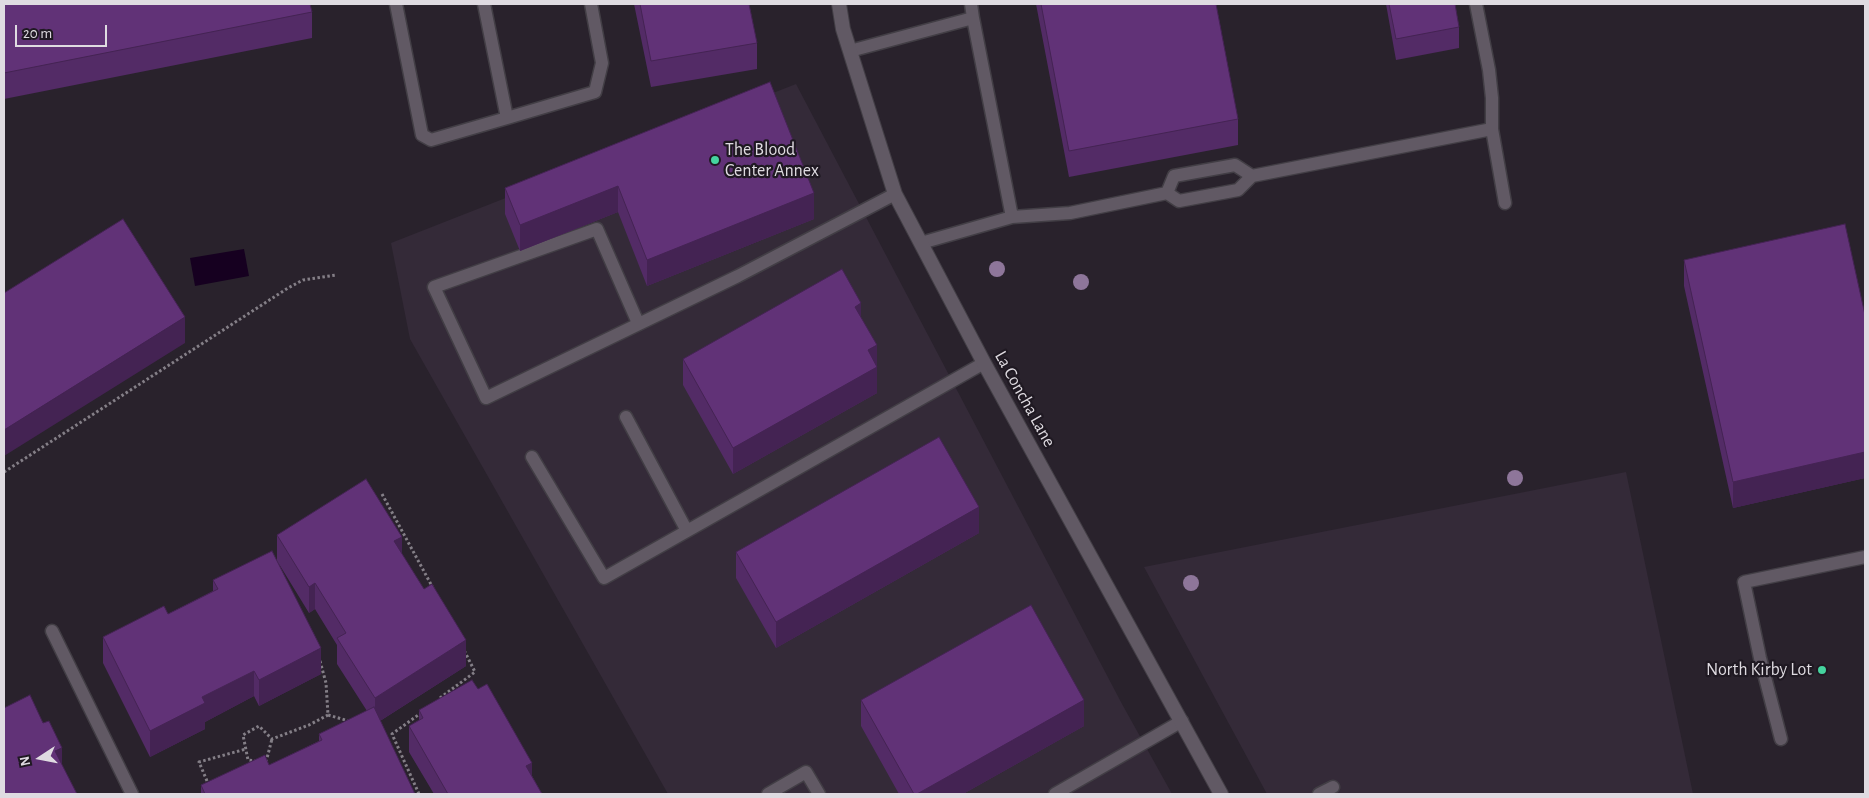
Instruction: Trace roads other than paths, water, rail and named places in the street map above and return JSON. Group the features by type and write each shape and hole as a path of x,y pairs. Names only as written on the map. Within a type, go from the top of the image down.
{"street":[{"name":"La Concha Lane","path":"838,4 850,51 895,194 984,363 1221,794"}],"lane":[{"path":"396,4 422,135 431,140 595,92 602,63 591,4"},
{"path":"484,4 507,118"},
{"path":"970,4 1012,217"},
{"path":"1476,4 1489,70 1492,98 1492,130 1505,203"},
{"path":"850,51 973,18"},
{"path":"921,243 1012,217 1070,213 1167,193 1178,201 1203,197 1238,190 1252,176 1492,130"},
{"path":"1167,193 1174,176 1235,165 1252,176"},
{"path":"638,323 597,229 434,287 486,398 738,276 895,194"},
{"path":"532,458 604,578 984,363"},
{"path":"626,417 687,531"},
{"path":"1781,739 1760,658 1744,582 1865,557"},
{"path":"52,631 132,794"},
{"path":"1055,794 1182,720"},
{"path":"768,794 806,772 819,794"},
{"path":"1319,794 1333,787"}],"place":[{"name":"The Blood Center Annex","path":"715,160"},
{"name":"North Kirby Lot","path":"1822,670"}]}
